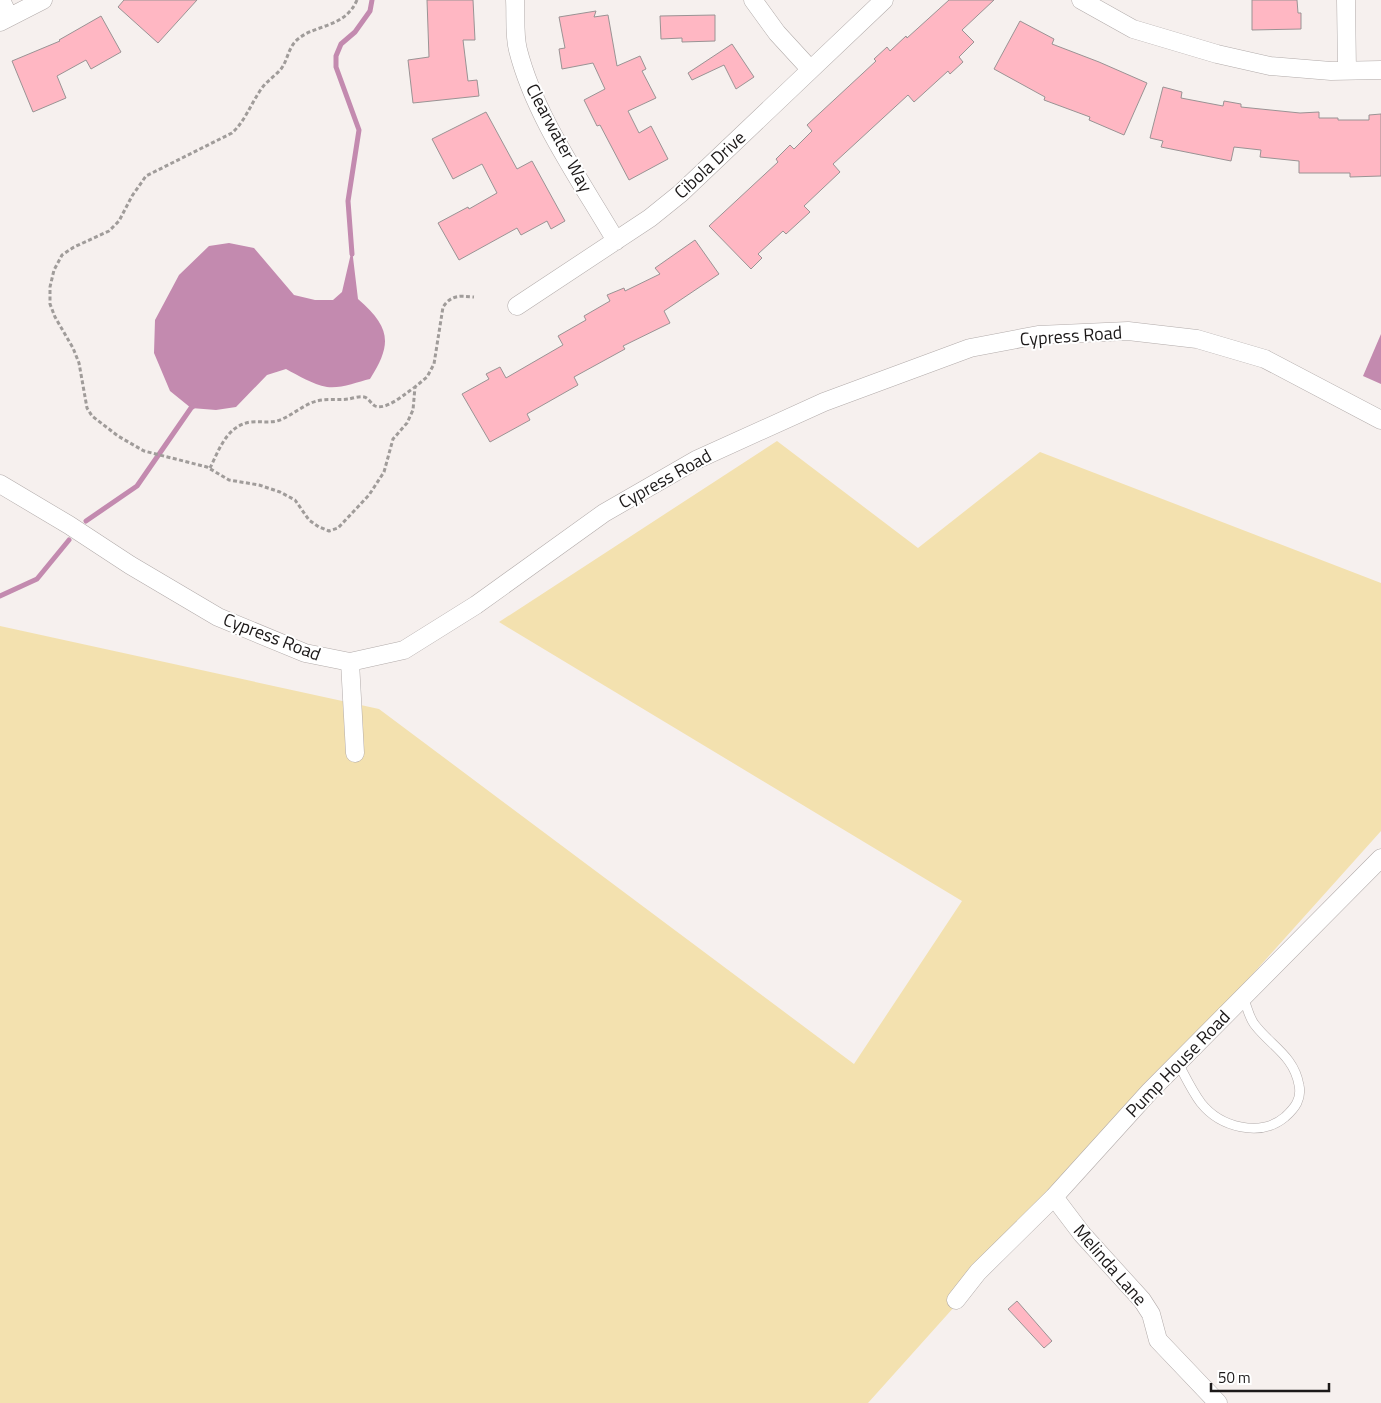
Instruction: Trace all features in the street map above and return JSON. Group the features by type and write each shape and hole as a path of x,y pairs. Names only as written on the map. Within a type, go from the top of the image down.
{"street":[{"path":"1,0 5,20 42,0"},
{"name":"Clearwater Way","path":"515,0 518,48 529,86 545,120 616,241"},
{"path":"753,0 777,33 810,69"},
{"name":"Cibola Drive","path":"517,306 650,218 681,193 884,0"},
{"path":"1081,0 1133,29 1217,54 1270,66 1331,71 1381,70"},
{"path":"1346,0 1347,70"},
{"name":"Cypress Road","path":"0,484 218,617 305,653 350,662 404,650 476,605 604,513 696,460 824,402 970,348 1038,335 1128,331 1197,339 1264,359 1381,420"},
{"path":"350,662 355,753"},
{"name":"Pump House Road","path":"956,1300 978,1272 1054,1197 1150,1092 1381,858"},
{"name":"Melinda Lane","path":"1054,1197 1082,1234 1142,1300 1152,1314 1158,1340 1218,1403"}],"lane":[{"path":"1178,1063 1201,1103 1217,1116 1234,1126 1250,1128 1269,1127 1293,1110 1300,1098 1296,1072 1289,1059 1253,1023 1243,997"}],"path":[{"path":"357,0 352,9 343,17 298,39 292,46 282,68 262,88 241,125 232,133 146,176 132,196 119,221 109,230 62,255 54,270 50,287 50,304 79,363 87,408 92,416 118,436 144,451 210,468 229,480 259,485 280,492 295,500 309,520 329,531 338,528 369,495 384,472 393,439 407,423 413,410 415,387"},
{"path":"210,468 226,436 242,424 272,422 283,419 321,400 351,399 362,396 375,406 382,408 388,406 428,377 434,364 443,307 448,300 458,296 474,297"}],"shaded area":[{"path":"229,243 254,248 294,295 315,300 333,300 342,292 352,249 358,299 377,318 385,336 382,355 370,379 343,386 327,387 311,382 286,369 267,375 236,407 216,410 191,408 170,391 154,353 155,320 179,275 209,246"},
{"path":"1381,334 1381,384 1363,376"},
{"path":"777,441 918,548 1040,452 1381,583 1381,831 868,1403 0,1403 0,626 379,709 854,1064 962,901 499,622"}],"building":[{"path":"124,0 197,0 158,43 118,7"},
{"path":"427,0 473,0 475,40 463,40 468,81 477,80 479,96 413,103 408,60 429,57"},
{"path":"949,0 994,0 962,30 974,42 959,57 963,62 950,74 948,71 914,102 908,95 833,164 840,172 804,206 810,212 786,234 783,231 758,254 762,258 751,269 709,226 778,162 776,159 790,145 794,149 812,131 807,125 876,61 874,59 887,47 890,51 906,36 907,38"},
{"path":"1252,0 1297,0 1298,13 1301,13 1301,29 1252,30"},
{"path":"596,11 594,17 608,15 617,66 640,56 646,69 642,71 656,98 628,111 639,133 651,126 668,159 629,180 600,125 597,126 584,100 605,89 593,63 562,69 559,49 565,48 559,17"},
{"path":"715,15 715,41 682,42 682,38 661,39 660,16"},
{"path":"101,16 121,52 91,69 86,60 57,76 66,98 33,112 12,61 60,41"},
{"path":"1020,21 1054,39 1052,44 1147,83 1124,135 1089,120 1090,117 1044,100 1045,97 994,69"},
{"path":"732,44 754,77 736,89 724,65 692,80 688,73"},
{"path":"1163,87 1182,92 1181,98 1223,106 1224,101 1241,104 1241,107 1300,113 1319,112 1319,118 1369,120 1369,115 1381,114 1381,176 1350,177 1350,173 1299,173 1299,161 1260,157 1261,150 1234,147 1231,161 1161,147 1163,141 1150,138"},
{"path":"486,112 517,169 532,161 565,221 551,229 547,221 521,235 517,228 459,260 438,223 468,207 469,209 497,193 482,164 453,179 432,139"},
{"path":"695,240 719,274 664,311 670,323 623,346 625,349 574,377 578,385 527,414 530,420 490,442 462,394 489,379 486,374 500,367 506,378 563,345 558,336 586,320 584,316 610,301 607,295 624,288 625,291 660,274 655,268"},
{"path":"1017,1301 1052,1341 1044,1348 1008,1309"}],"waterway":[{"path":"352,254 348,201 359,130 336,67 336,56 341,44 355,32 370,11 372,0"},
{"path":"86,521 137,486 191,408 196,404"},
{"path":"0,596 37,579 69,540"}]}
